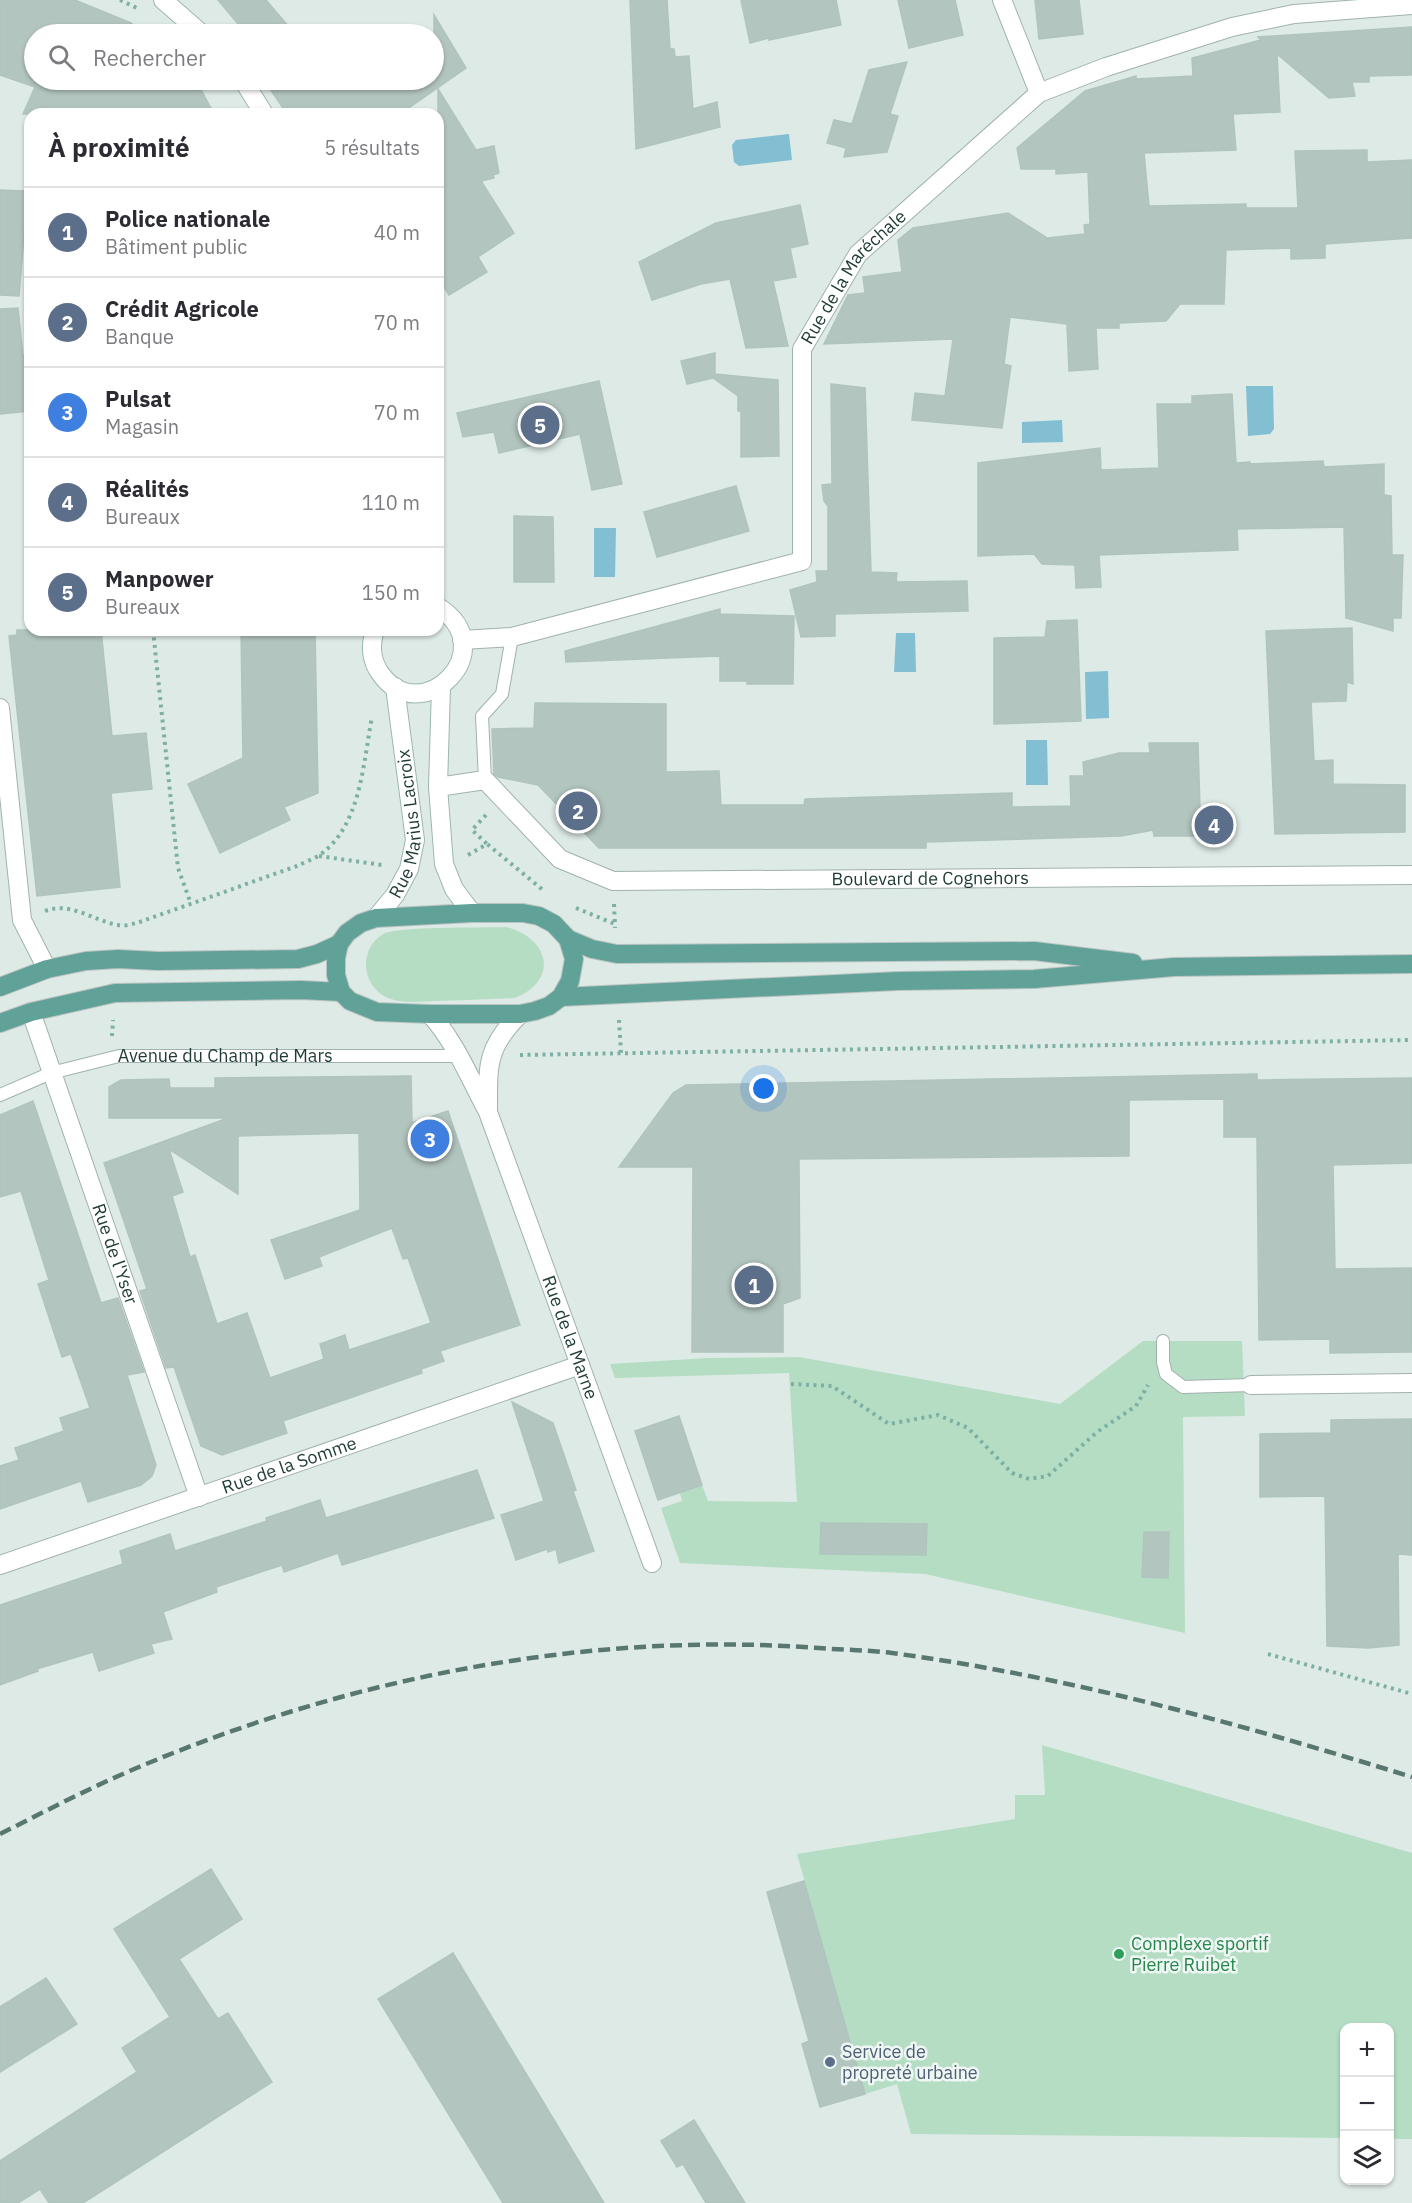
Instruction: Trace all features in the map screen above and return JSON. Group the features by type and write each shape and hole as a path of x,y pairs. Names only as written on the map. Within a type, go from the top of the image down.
{"main road":[{"path":"1174,967 1034,951 617,954 592,949 568,939 554,924 539,916 524,913 376,918 361,923 347,933 339,945 336,958 336,975 341,992 350,1001 377,1012 430,1014 520,1014 542,1008 561,997 898,981 1034,979 1174,967 1412,964"},
{"path":"561,997 570,981 574,959 568,939"},
{"path":"0,987 47,969 86,961 298,958 317,954 339,945"},
{"path":"0,1023 30,1012 115,993 301,990 341,992"}],"street":[{"path":"163,0 191,24"},
{"path":"1002,0 1039,93"},
{"name":"Rue de la Maréchale","path":"462,640 512,637 801,561 802,349 858,254 1039,93 1106,67 1232,27 1294,14 1412,5"},
{"path":"249,90 260,108"},
{"path":"373,636 372,654 376,667 392,686 406,692 430,692 452,678 463,653 458,627 444,609"},
{"name":"Rue Marius Lacroix","path":"376,918 394,895 409,869 415,840 392,686"},
{"name":"Rue Marius Lacroix","path":"441,687 438,787 444,864 454,889 472,913"},
{"path":"0,708 22,920 47,969"},
{"path":"438,787 485,780"},
{"name":"Boulevard de Cognehors","path":"485,780 560,859 613,881 1412,875"},
{"name":"Rue de l'Yser","path":"30,1012 199,1497"},
{"name":"Rue de la Marne","path":"430,1014 452,1041 488,1112 652,1563"},
{"name":"Rue de la Marne","path":"488,1112 488,1071 491,1056 500,1036 520,1014"},
{"name":"Rue de la Somme","path":"0,1565 580,1365"},
{"path":"1251,1386 1412,1383"}],"lane":[{"path":"485,780 482,716 502,694 512,637"},
{"name":"Avenue du Champ de Mars","path":"0,1095 51,1073 119,1056 460,1056"},
{"path":"1163,1341 1163,1362 1166,1374 1183,1387 1251,1386"}],"path":[{"path":"154,636 178,868 191,904"},
{"path":"22,920 52,908 67,908 121,926 137,923 297,866 318,856 331,844 346,823 356,800 374,707 392,686"},
{"path":"487,844 472,830 501,798"},
{"path":"110,1058 114,1013"},
{"path":"491,1056 1412,1040"},
{"path":"791,1384 832,1386 889,1424 938,1415 968,1428 1012,1473 1029,1479 1048,1476 1097,1432 1136,1406 1163,1362"},
{"path":"1268,1654 1412,1694"}],"green space":[{"path":"506,927 521,932 532,940 544,960 543,971 538,981 529,990 515,998 402,1001 382,994 369,979 366,960 369,950 374,941 383,934 405,930"},
{"path":"1143,1341 1242,1341 1245,1416 1183,1417 1185,1633 925,1574 680,1563 661,1508 682,1501 680,1493 702,1485 708,1501 797,1502 789,1373 615,1378 610,1364 708,1358 799,1357 1060,1404"},
{"name":"Complexe sportif Pierre Ruibet","path":"1042,1745 1412,1853 1412,2139 1394,2139 1394,2023 1340,2023 1340,2138 911,2134 897,2084 865,2094 797,1854 1015,1819 1015,1795 1045,1795"}],"water":[{"path":"789,134 792,160 739,166 734,162 732,145 736,140"},
{"path":"1246,386 1273,386 1274,429 1270,434 1248,436"},
{"path":"1062,420 1063,442 1022,443 1022,422"},
{"path":"594,528 616,528 615,577 594,577"},
{"path":"896,633 915,633 916,672 894,672"},
{"path":"1108,671 1109,718 1086,719 1085,672"},
{"path":"1026,740 1047,740 1048,785 1026,785"}],"building":[{"path":"0,0 75,0 132,24 24,24 24,83 0,75"},
{"path":"218,0 266,0 286,24 238,24"},
{"path":"630,0 667,0 670,49 674,49 675,57 689,56 693,109 717,102 720,127 636,149"},
{"path":"741,0 836,0 841,25 750,43"},
{"path":"898,0 955,0 963,35 909,48"},
{"path":"1035,0 1079,0 1083,34 1039,39"},
{"path":"434,15 439,24 434,24"},
{"path":"1412,27 1412,75 1369,76 1369,82 1352,82 1355,96 1329,98 1277,54 1280,112 1233,114 1236,150 1144,153 1149,206 1246,204 1246,208 1298,208 1295,151 1367,150 1367,162 1412,160 1412,238 1325,244 1325,258 1291,259 1291,248 1226,250 1224,304 1180,304 1166,321 1119,323 1119,328 1096,328 1098,369 1069,371 1067,324 1010,317 1004,364 1011,366 1002,428 912,420 915,393 945,396 953,339 824,344 848,295 865,293 863,277 902,272 898,240 913,228 1008,213 1047,238 1085,234 1084,225 1090,224 1088,172 1056,174 1056,169 1021,169 1017,148 1085,91 1136,76 1136,79 1193,76 1192,58 1261,40 1258,37"},
{"path":"444,32 466,68 444,83"},
{"path":"907,62 890,114 898,116 887,152 844,157 846,148 827,143 834,120 852,124 869,70"},
{"path":"34,90 201,90 211,108 26,108"},
{"path":"271,90 434,90 409,108 283,108"},
{"path":"439,90 476,150 494,146 499,173 493,175 494,178 481,181 514,233 478,257 487,272 449,295 444,287 444,108 438,108"},
{"path":"0,190 24,191 24,235 19,296 0,295"},
{"path":"800,205 808,244 790,248 796,277 773,281 788,346 746,348 730,279 701,284 652,300 639,262 716,223"},
{"path":"18,308 24,356 24,412 0,414 0,309"},
{"path":"715,353 715,374 778,380 779,456 741,457 741,411 738,411 738,396 713,378 687,384 681,361"},
{"path":"599,381 622,484 592,490 580,434 499,453 494,432 463,437 457,413"},
{"path":"831,384 865,388 871,572 897,573 896,582 967,581 968,611 835,614 835,636 801,637 790,590 817,582 816,571 828,571 828,506 824,501 822,485 832,484"},
{"path":"1232,394 1236,463 1323,461 1324,467 1384,464 1384,495 1391,496 1392,555 1403,555 1401,618 1393,618 1393,631 1346,618 1344,527 1237,529 1238,550 1099,555 1101,587 1076,588 1075,565 1042,564 1034,554 978,556 978,463 1100,448 1101,470 1159,468 1157,404 1192,404 1192,396"},
{"path":"736,486 749,531 657,557 644,512"},
{"path":"514,516 553,517 554,582 514,582"},
{"path":"720,609 720,614 794,616 793,684 747,684 747,681 720,681 720,656 566,662 565,651"},
{"path":"1077,620 1081,721 994,724 994,638 1045,637 1047,621"},
{"path":"1352,628 1353,684 1347,682 1346,701 1311,702 1314,761 1333,760 1333,784 1405,785 1405,832 1275,834 1266,631"},
{"path":"17,630 24,630 24,636 102,636 112,736 146,733 152,789 111,793 120,887 37,896 9,636 17,635"},
{"path":"241,636 315,636 318,793 284,807 290,820 220,853 188,784 243,758"},
{"path":"535,703 666,704 666,772 719,771 721,805 804,805 805,799 1012,793 1012,807 1071,806 1070,776 1084,776 1083,762 1119,753 1150,753 1149,743 1198,743 1200,809 1223,809 1225,836 1154,836 1153,830 1121,836 926,842 926,848 599,848 538,785 498,777 494,774 492,729 534,728"},
{"path":"1257,1074 1257,1080 1412,1078 1412,1163 1333,1165 1335,1269 1412,1268 1412,1352 1330,1353 1330,1339 1259,1340 1257,1137 1224,1137 1224,1099 1129,1100 1129,1156 799,1159 800,1298 783,1304 783,1352 692,1352 693,1167 619,1167 673,1093 686,1085"},
{"path":"411,1076 412,1123 448,1111 520,1325 440,1351 444,1361 421,1369 422,1373 283,1421 287,1433 222,1455 201,1446 174,1367 166,1368 140,1291 147,1289 104,1163 228,1118 109,1118 109,1087 121,1080 169,1079 170,1088 215,1088 215,1078","holes":["359,1133 360,1210 271,1240 285,1279 322,1266 319,1257 392,1228 403,1259 408,1258 431,1323 349,1350 345,1335 320,1344 324,1359 270,1378 247,1313 217,1324 195,1255 190,1257 172,1196 183,1192 169,1149 238,1194 238,1136"]},
{"path":"33,1101 101,1303 118,1298 144,1372 127,1375 156,1465 152,1476 141,1485 88,1502 81,1481 0,1509 0,1466 19,1460 15,1448 64,1431 60,1418 90,1408 71,1354 62,1357 38,1284 49,1280 21,1191 0,1197 0,1115"},
{"path":"512,1402 553,1423 594,1551 559,1563 556,1549 548,1552 547,1549 516,1560 501,1515 544,1501"},
{"path":"679,1416 702,1485 658,1500 635,1431"},
{"path":"1412,1419 1412,1555 1398,1554 1399,1645 1368,1648 1327,1646 1325,1496 1260,1497 1260,1434 1331,1433 1331,1420"},
{"path":"477,1470 494,1518 342,1565 338,1553 284,1572 282,1565 216,1587 217,1592 163,1612 172,1639 151,1644 154,1653 99,1671 93,1652 37,1669 38,1671 0,1685 0,1605 123,1564 120,1551 170,1534 175,1551 267,1521 266,1518 320,1500 326,1518"},
{"path":"821,1523 927,1524 926,1555 820,1554"},
{"path":"1144,1532 1169,1532 1168,1578 1142,1577"},
{"path":"211,1869 242,1919 179,1959 218,2019 228,2013 272,2082 83,2203 49,2203 40,2189 18,2203 0,2203 0,2161 137,2072 122,2048 170,2017 114,1929"},
{"path":"804,1881 865,2094 820,2107 802,2044 809,2041 767,1892"},
{"path":"453,1953 604,2203 503,2203 378,1999"},
{"path":"46,1978 77,2024 0,2072 0,2007"},
{"path":"694,2120 745,2203 706,2203 683,2164 677,2167 661,2141"}],"railway":[{"path":"0,1834 139,1767 220,1735 302,1708 387,1685 472,1667 558,1654 645,1647 732,1645 819,1648 883,1652 958,1663 1155,1704 1412,1777"}],"place":[{"name":"Manpower","path":"540,425"},
{"name":"Crédit Agricole","path":"578,811"},
{"name":"Réalités","path":"1214,825"},
{"name":"Pulsat","path":"430,1139"},
{"name":"Police nationale","path":"754,1285"},
{"name":"Complexe sportif Pierre Ruibet","path":"1119,1954"},
{"name":"Service de propreté urbaine","path":"830,2062"}]}
